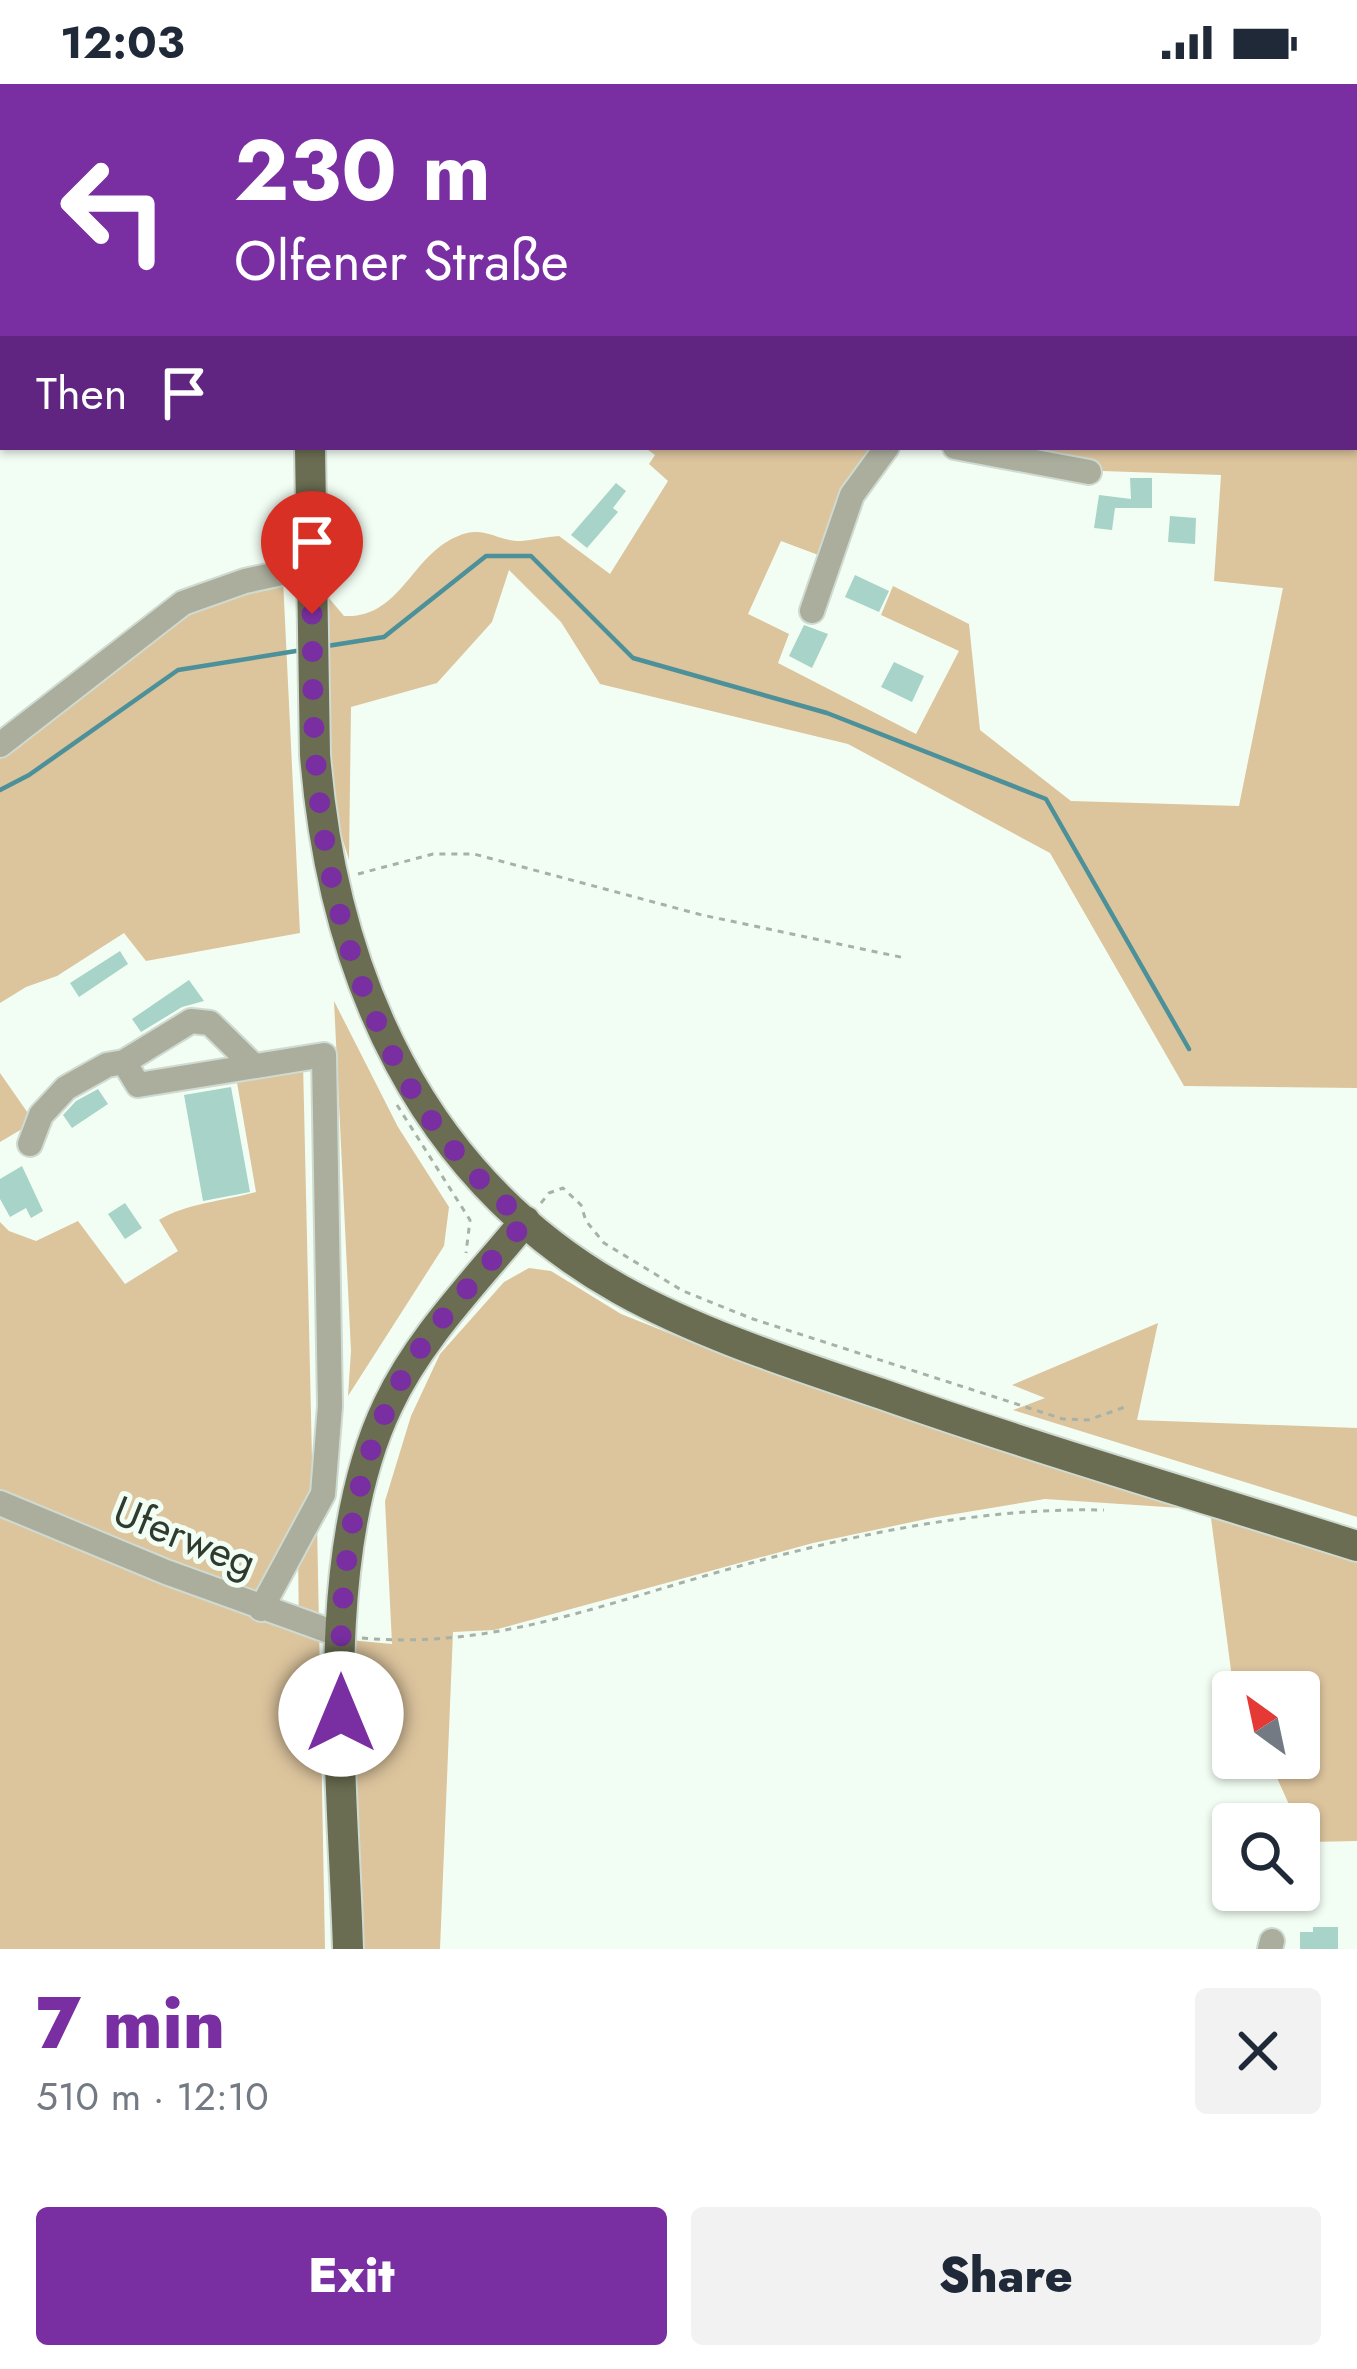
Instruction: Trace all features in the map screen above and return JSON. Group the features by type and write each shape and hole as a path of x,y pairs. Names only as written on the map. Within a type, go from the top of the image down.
{"main road":[{"path":"310,450 315,755 333,880 350,952 371,1008 402,1070 453,1149 525,1222 622,1291 742,1346 916,1407 1357,1546"},
{"path":"348,1949 340,1667 350,1533 370,1448 416,1354 525,1222"}],"street":[{"path":"812,611 852,495 885,450"},
{"path":"971,450 1089,472"},
{"path":"0,745 183,603 245,581 310,566"},
{"path":"30,1144 52,1100 107,1064 124,1062 191,1021 202,1019 252,1064"},
{"path":"124,1062 138,1085 324,1055 330,1406 323,1493 262,1609"},
{"name":"Uferweg","path":"0,1503 262,1609 343,1636"}],"path":[{"path":"333,880 434,854 474,854 702,915 905,958"},
{"path":"390,1093 470,1220 464,1260"},
{"path":"525,1222 548,1193 563,1188 581,1205 586,1221 604,1244 683,1291 754,1319 1063,1419 1088,1420 1128,1406"},
{"path":"343,1636 408,1642 498,1634 854,1539 1043,1508 1104,1510"}],"shaded area":[{"path":"648,450 878,450 821,556 781,541 748,614 789,634 778,663 916,734 959,651 881,615 893,586 969,624 980,730 1071,801 1239,806 1283,588 1214,581 1221,475 1102,471 1021,450 1357,450 1357,1088 1184,1086 1050,853 848,744 600,684 561,622 509,570 492,622 437,683 351,707 349,860 331,802 328,597 344,616 379,608 441,546 475,532 521,541 559,536 610,574 668,481 649,464 655,455"},
{"path":"283,579 300,933 146,961 124,933 57,976 0,1003 0,748 155,630 198,607"},
{"path":"334,1001 398,1127 449,1207 444,1246 348,1396 351,1351"},
{"path":"303,1062 313,1503 258,1601 0,1495 0,1222 9,1231 36,1241 78,1221 125,1284 178,1251 159,1220 194,1206 256,1192 235,1071"},
{"path":"0,1073 30,1116 22,1129 0,1142"},
{"path":"529,1268 551,1271 621,1314 729,1357 990,1448 1196,1509 1045,1499 813,1543 494,1630 453,1632 440,1949 359,1949 349,1640 392,1644 385,1501 411,1416 440,1354 504,1282"},
{"path":"1158,1323 1137,1420 1357,1428 1357,1517 1013,1410 1045,1398 1012,1385"},
{"path":"0,1512 299,1631 298,1552 317,1521 325,1949 0,1949"},
{"path":"1211,1518 1357,1561 1357,1841 1320,1842 1320,1803 1288,1803 1277,1779 1320,1779 1320,1671 1231,1671"}],"building":[{"path":"1130,478 1152,478 1152,508 1115,508 1112,530 1094,528 1099,495 1131,499"},
{"path":"616,483 626,491 613,508 618,512 587,548 571,535"},
{"path":"1170,516 1196,518 1195,544 1168,542"},
{"path":"855,575 889,591 879,612 845,597"},
{"path":"804,625 828,634 812,668 789,656"},
{"path":"894,662 924,676 912,702 881,687"},
{"path":"120,951 128,964 79,997 70,983"},
{"path":"189,980 204,1001 182,1007 141,1032 132,1019"},
{"path":"231,1087 250,1192 203,1201 184,1095"},
{"path":"98,1089 108,1104 72,1128 63,1115"},
{"path":"22,1166 43,1211 31,1218 26,1208 10,1217 0,1199 0,1179"},
{"path":"125,1203 142,1228 125,1239 108,1214"},
{"path":"1313,1927 1338,1927 1338,1949 1300,1949 1300,1932 1313,1932"}],"waterway":[{"path":"327,646 384,637 486,556 531,556 633,658 827,713 1046,799 1189,1049"},
{"path":"0,790 29,775 178,670 296,651"}],"route":[{"path":"312,614 318,794 350,952 371,1008 427,1112 453,1149 525,1222 416,1354 370,1448 346,1560 341,1714"}]}
